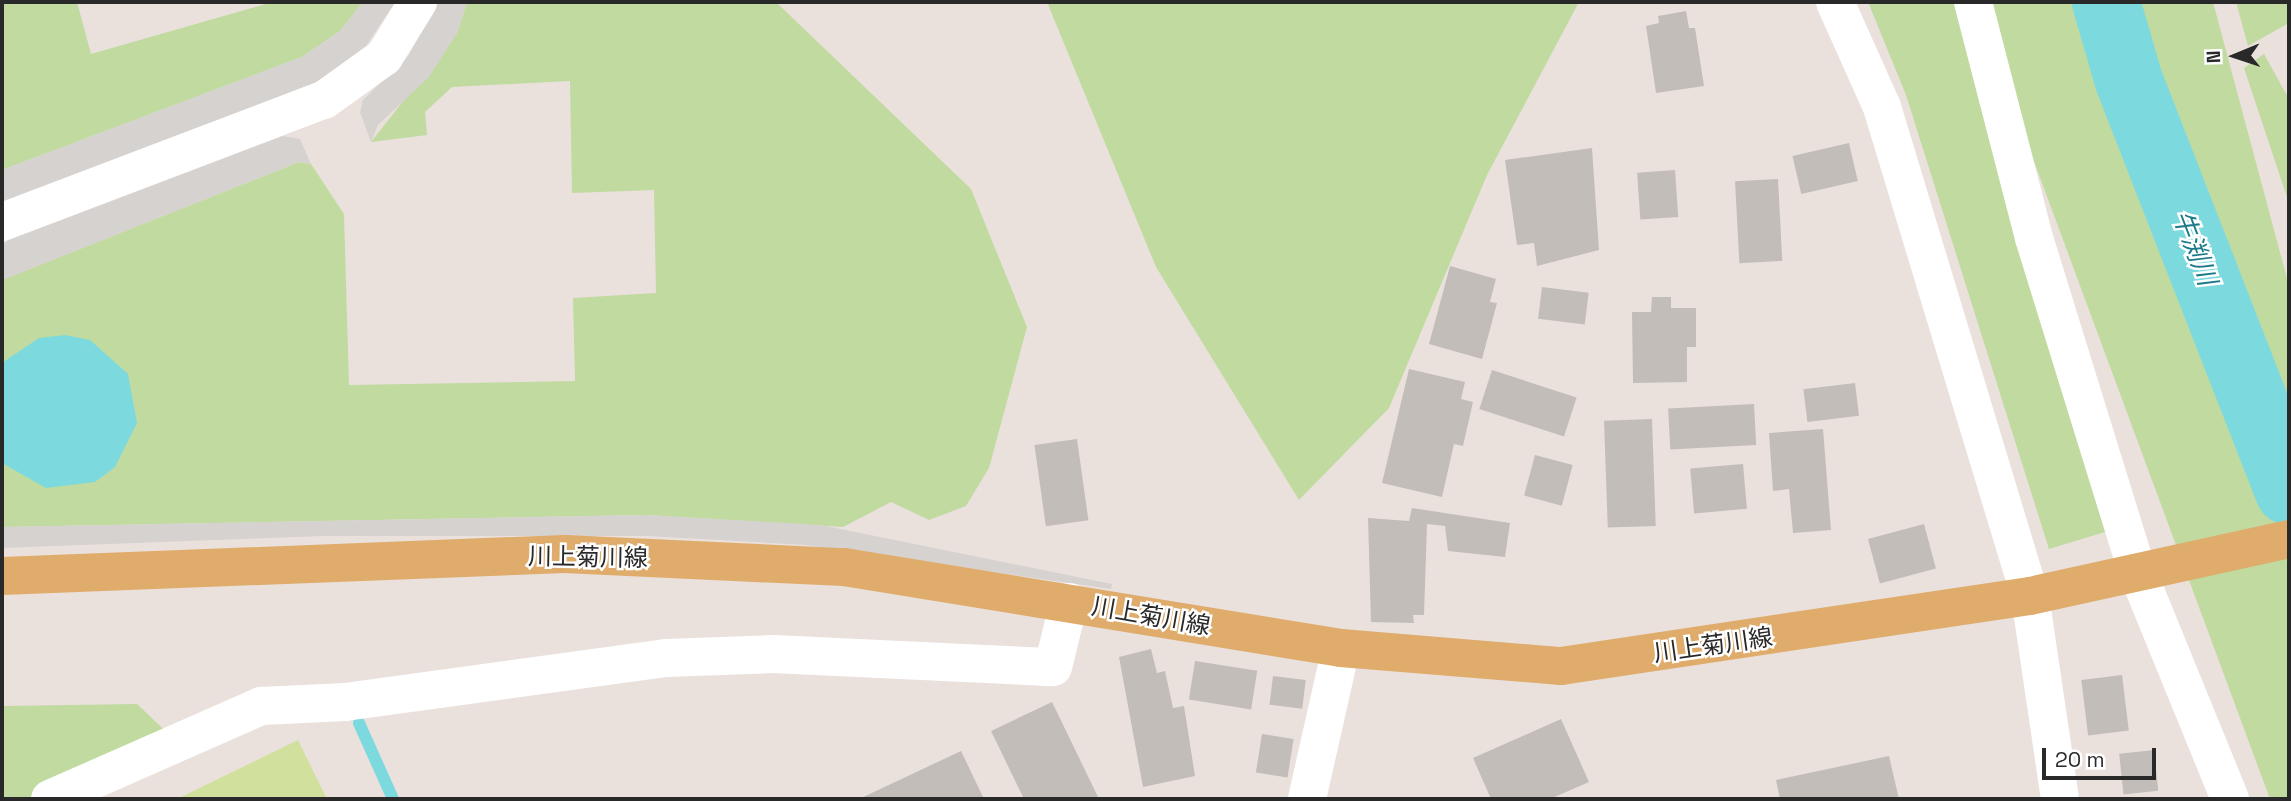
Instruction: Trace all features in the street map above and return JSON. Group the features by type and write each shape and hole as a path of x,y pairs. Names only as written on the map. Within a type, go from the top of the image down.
{"main road":[{"name":"川上菊川線","path":"2,576 565,554 844,567 1340,648 1561,666 2029,596 2289,539"}],"street":[{"path":"2,222 324,100 384,57 418,2"},
{"path":"1835,2 1882,107 2029,596 2060,799"},
{"path":"1973,2 2034,238 2144,570 2230,799"},
{"path":"50,799 261,706 345,702 667,658 773,654 1053,667 1069,602"},
{"path":"1307,799 1340,648"}],"green space":[{"path":"2,2 77,2 91,54 273,2 363,2 340,31 302,57 2,170"},
{"path":"467,2 776,2 971,189 1027,327 989,468 966,506 929,520 891,502 843,527 647,515 2,527 2,280 299,162 311,164 344,214 349,385 575,381 573,298 656,293 654,190 572,193 570,81 452,87 425,112 427,135 371,142 457,33"},
{"path":"1047,2 1579,2 1487,175 1389,408 1299,500 1156,267"},
{"path":"1868,2 1962,2 2131,524 2049,549 1906,95"},
{"path":"1982,2 2213,2 2289,286 2289,799 2270,799 1988,37"},
{"path":"2236,2 2289,2 2289,23 2248,46"},
{"path":"2264,54 2289,99 2289,203 2244,68"},
{"path":"137,704 178,743 42,799 2,799 2,706"},
{"path":"298,740 327,799 177,799"}],"shaded area":[{"path":"363,2 395,2 366,46 316,83 2,202 2,170 302,57 340,31"},
{"path":"437,2 467,2 457,33 429,77 378,125 371,142 360,112 363,100 409,55"},
{"path":"283,136 300,139 311,164 299,162 2,280 2,245 9,240"},
{"path":"647,515 821,525 1112,584 1111,589 806,545 647,536 323,536 2,548 2,527"}],"water":[{"path":"65,335 90,340 128,374 137,423 115,467 95,482 46,488 2,463 2,363 39,338"}],"building":[{"path":"1686,11 1689,28 1695,28 1704,86 1656,93 1646,26 1659,23 1658,16"},
{"path":"1849,143 1858,181 1801,194 1792,156"},
{"path":"1592,148 1599,250 1537,266 1534,243 1517,245 1505,160"},
{"path":"1675,170 1678,217 1640,220 1637,173"},
{"path":"1778,179 1782,261 1739,263 1735,181"},
{"path":"1450,266 1496,279 1490,302 1497,303 1482,359 1429,344"},
{"path":"1542,287 1589,293 1585,324 1538,319"},
{"path":"1652,297 1671,297 1671,308 1696,308 1696,347 1687,347 1687,382 1633,383 1632,312 1651,312"},
{"path":"1409,369 1465,382 1461,399 1473,402 1463,446 1454,444 1442,497 1382,483"},
{"path":"1492,370 1577,398 1564,436 1479,409"},
{"path":"1855,383 1859,416 1807,422 1803,389"},
{"path":"1754,404 1756,445 1670,449 1668,409"},
{"path":"1652,419 1656,526 1608,528 1604,421"},
{"path":"1823,429 1831,530 1793,533 1789,489 1773,491 1769,433"},
{"path":"1077,439 1088,520 1046,526 1034,445"},
{"path":"1535,455 1573,465 1562,506 1524,496"},
{"path":"1743,464 1747,509 1694,513 1690,469"},
{"path":"1412,508 1510,523 1505,557 1448,551 1445,526 1427,524 1424,615 1413,615 1414,623 1371,622 1368,518 1409,521"},
{"path":"1924,524 1936,568 1880,583 1868,539"},
{"path":"1151,649 1157,673 1165,671 1173,708 1184,706 1195,776 1143,787 1119,657"},
{"path":"1195,661 1257,671 1251,709 1189,700"},
{"path":"2122,675 2129,731 2088,736 2081,680"},
{"path":"1273,676 1306,680 1302,709 1269,705"},
{"path":"1052,702 1099,799 1024,799 991,731"},
{"path":"1561,719 1589,782 1550,799 1491,799 1473,758"},
{"path":"1262,734 1294,739 1288,778 1256,773"},
{"path":"2154,750 2158,791 2123,794 2119,754"},
{"path":"961,751 984,799 859,799"},
{"path":"1889,756 1899,799 1780,799 1776,780"}],"waterway":[{"name":"牛渕川","path":"2106,2 2129,81 2289,491"},
{"path":"359,723 393,799"}]}
